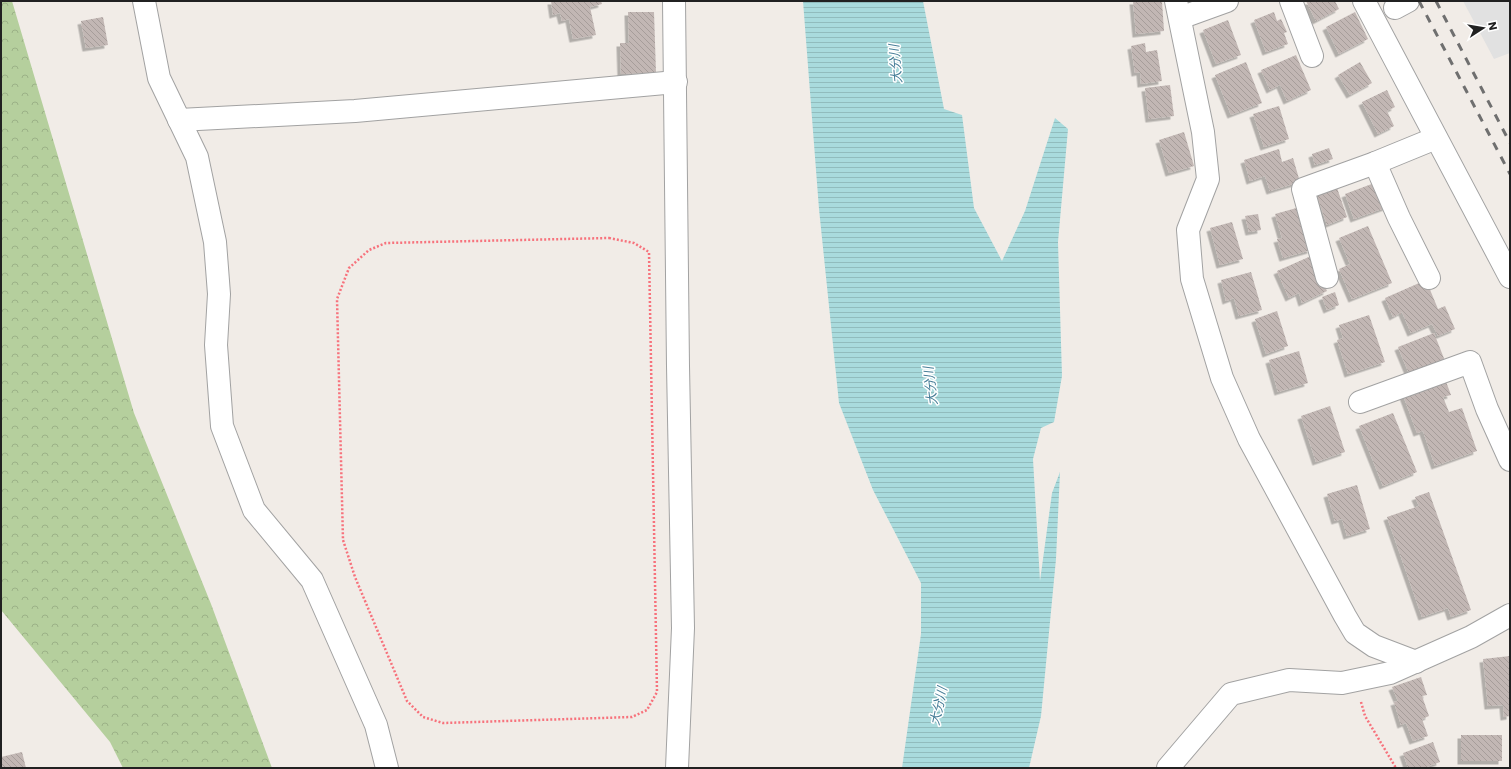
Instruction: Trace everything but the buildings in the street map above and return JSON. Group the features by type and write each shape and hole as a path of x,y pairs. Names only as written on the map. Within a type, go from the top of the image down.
{"street":[{"path":"144,1 160,78 197,157 215,242 219,294 216,345 222,426 254,510 312,580 376,725 387,768"},
{"path":"674,1 678,366 683,628 677,768"},
{"path":"1227,1 1178,9 1203,132 1208,179 1188,230 1192,279 1222,378 1249,439 1345,616 1355,633 1374,646 1416,662"},
{"path":"1291,1 1312,56"},
{"path":"1364,1 1510,277"},
{"path":"179,120 355,111 676,82"},
{"path":"1327,277 1303,189 1375,163 1436,138"},
{"path":"1375,163 1399,218 1430,278"},
{"path":"1360,402 1470,362 1488,410 1510,460"},
{"path":"1168,768 1231,694 1290,680 1342,683 1390,673 1471,637 1510,615"}],"path":[{"path":"609,238 634,243 649,252 657,692 648,710 632,717 443,723 423,717 407,701 355,577 343,540 337,299 348,268 369,250 386,243 609,238"},
{"path":"1356,680 1365,716 1396,768"}],"green space":[{"path":"1,1 12,1 134,413 211,604 272,768 123,768 110,742 1,610"}],"shaded area":[{"path":"1463,1 1510,1 1510,53 1494,59"}],"water":[{"name":"大分川","path":"803,1 923,1 944,109 962,115 974,208 1002,261 1025,211 1055,118 1068,129 1058,242 1062,376 1054,422 1041,428 1033,459 1040,581 1052,493 1060,472 1056,559 1041,716 1029,768 902,768 921,634 921,583 873,490 839,403 819,209"}],"railway":[{"path":"1419,1 1510,174"},
{"path":"1436,1 1510,143"}]}
